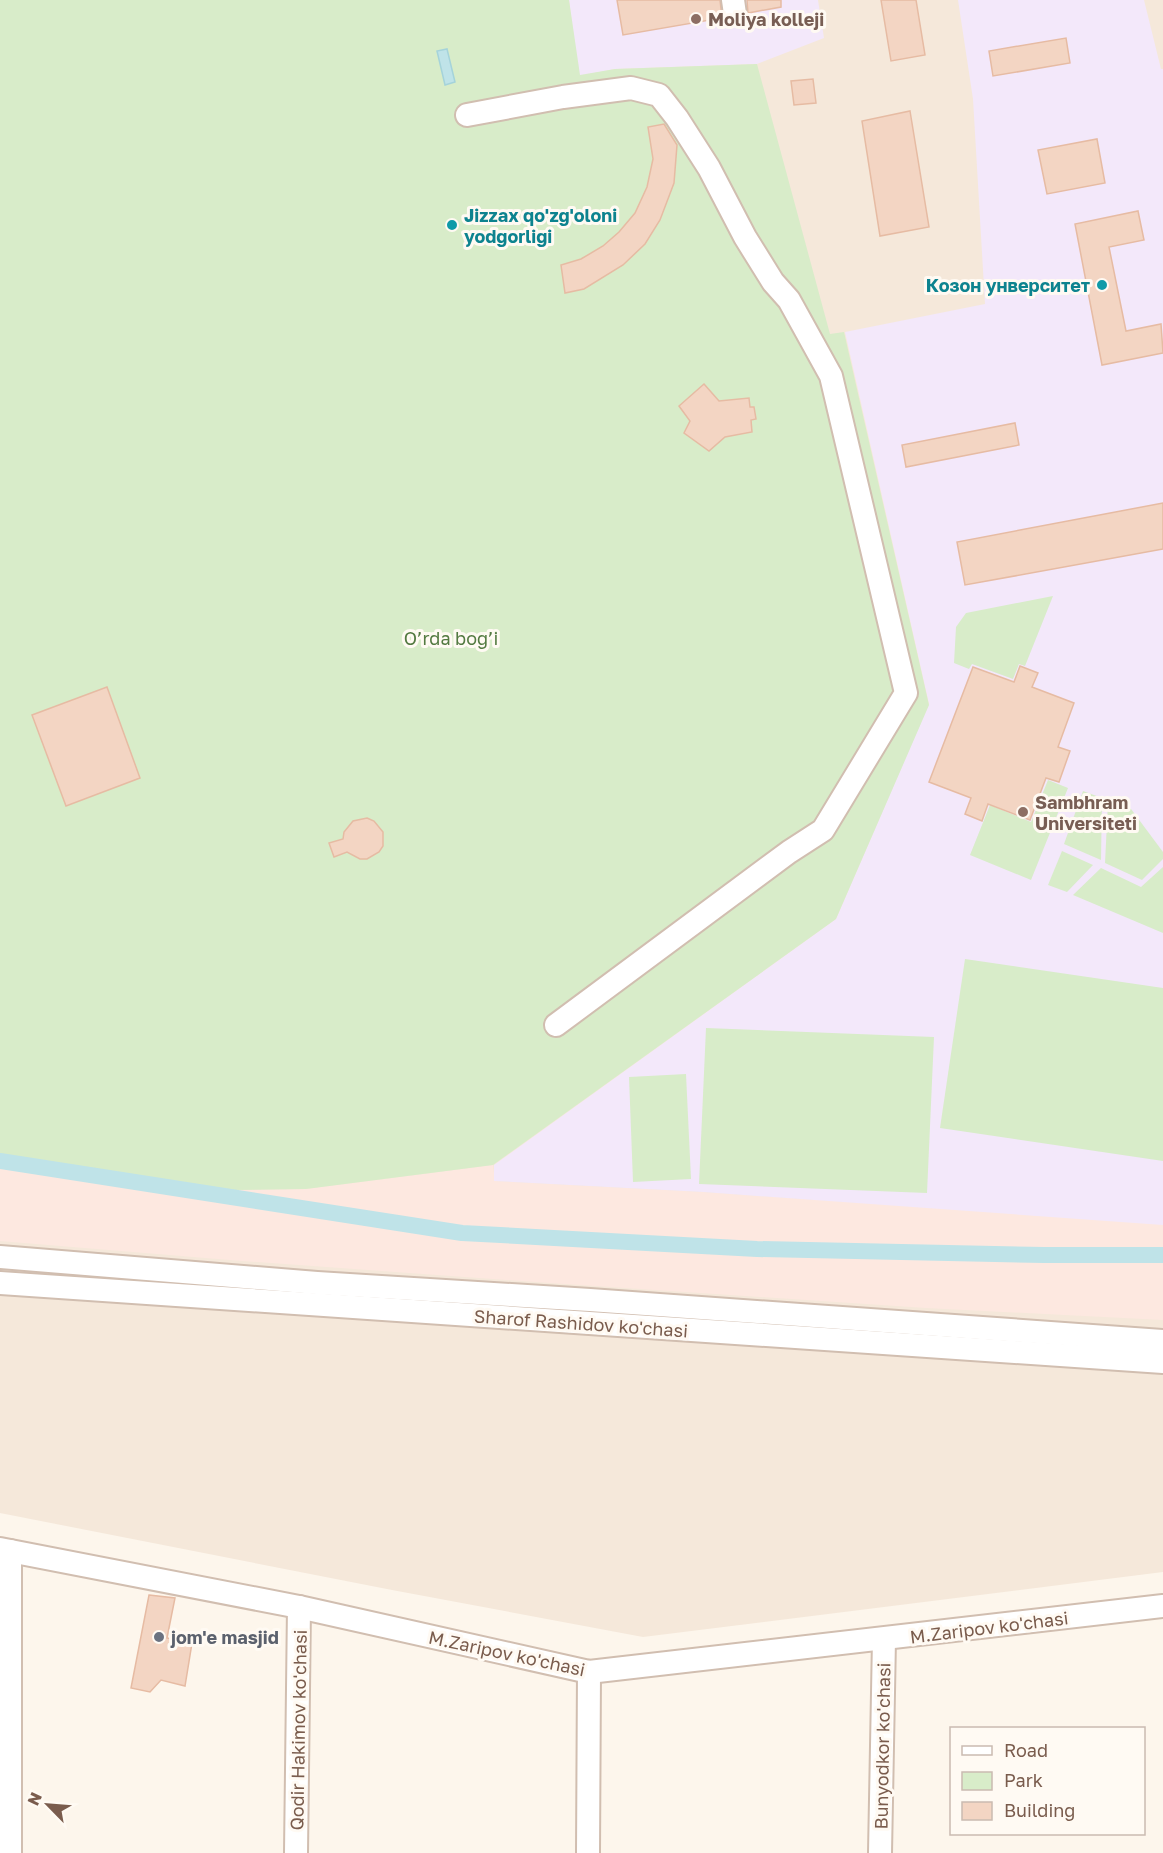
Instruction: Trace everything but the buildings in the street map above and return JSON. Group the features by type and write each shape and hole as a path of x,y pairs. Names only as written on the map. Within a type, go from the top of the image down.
{"street":[{"path":"467,115 562,97 631,88 659,95 677,118 709,168 745,237 773,282 789,300 831,376 906,693 823,830 779,859 556,1026"},
{"path":"0,1257 317,1283 1163,1341"},
{"name":"Sharof Rashidov ko'chasi","path":"0,1283 1163,1362"},
{"path":"5,1550 10,1853"},
{"name":"M.Zaripov ko'chasi","path":"5,1550 299,1607 589,1672 1163,1606"},
{"name":"Qodir Hakimov ko'chasi","path":"296,1853 299,1607"},
{"name":"Bunyodkor ko'chasi","path":"880,1853 884,1639"},
{"path":"588,1853 589,1672"}],"shaded area":[{"path":"0,0 1163,0 1163,1572 643,1637 0,1513"},
{"name":"Moliya kolleji","path":"569,0 818,0 824,38 757,64 615,69 579,76"},
{"name":"Sambhram Universiteti","path":"958,0 1144,0 1161,69 1163,69 1163,1225 703,1192 494,1181 494,1165 836,919 929,704 845,332 985,304 973,99"},
{"path":"0,1157 234,1190 306,1189 493,1165 495,1181 703,1192 1155,1223 1163,1225 1163,1320 926,1308 550,1283 0,1241"}],"green space":[{"name":"O’rda bog’i","path":"0,0 569,0 580,75 615,69 757,64 830,334 844,332 929,705 836,919 493,1165 306,1189 234,1190 0,1155"},
{"path":"1053,596 1025,666 1019,664 1013,679 972,664 969,669 954,663 956,627 966,613"},
{"path":"1048,780 1068,788 1031,880 970,855 990,805 1031,822"},
{"path":"1083,791 1102,798 1101,860 1064,844"},
{"path":"1108,802 1131,809 1163,852 1163,859 1142,880 1105,863"},
{"path":"1062,851 1093,865 1067,892 1048,885"},
{"path":"1163,867 1163,933 1073,895 1101,868 1141,887"},
{"path":"965,959 1163,988 1163,1161 940,1128"},
{"path":"706,1028 934,1037 927,1193 699,1184"},
{"path":"686,1074 691,1179 633,1182 629,1077"}],"water":[{"path":"447,49 455,82 445,85 437,51"}],"waterway":[{"path":"0,1161 462,1233 757,1249 1163,1255"}],"place":[{"name":"Moliya kolleji","path":"696,19"},
{"name":"Jizzax qo'zg'oloni yodgorligi","path":"452,225"},
{"name":"Козон унверситет","path":"1102,285"},
{"name":"Sambhram Universiteti","path":"1023,812"},
{"name":"jom'e masjid","path":"159,1637"}]}
